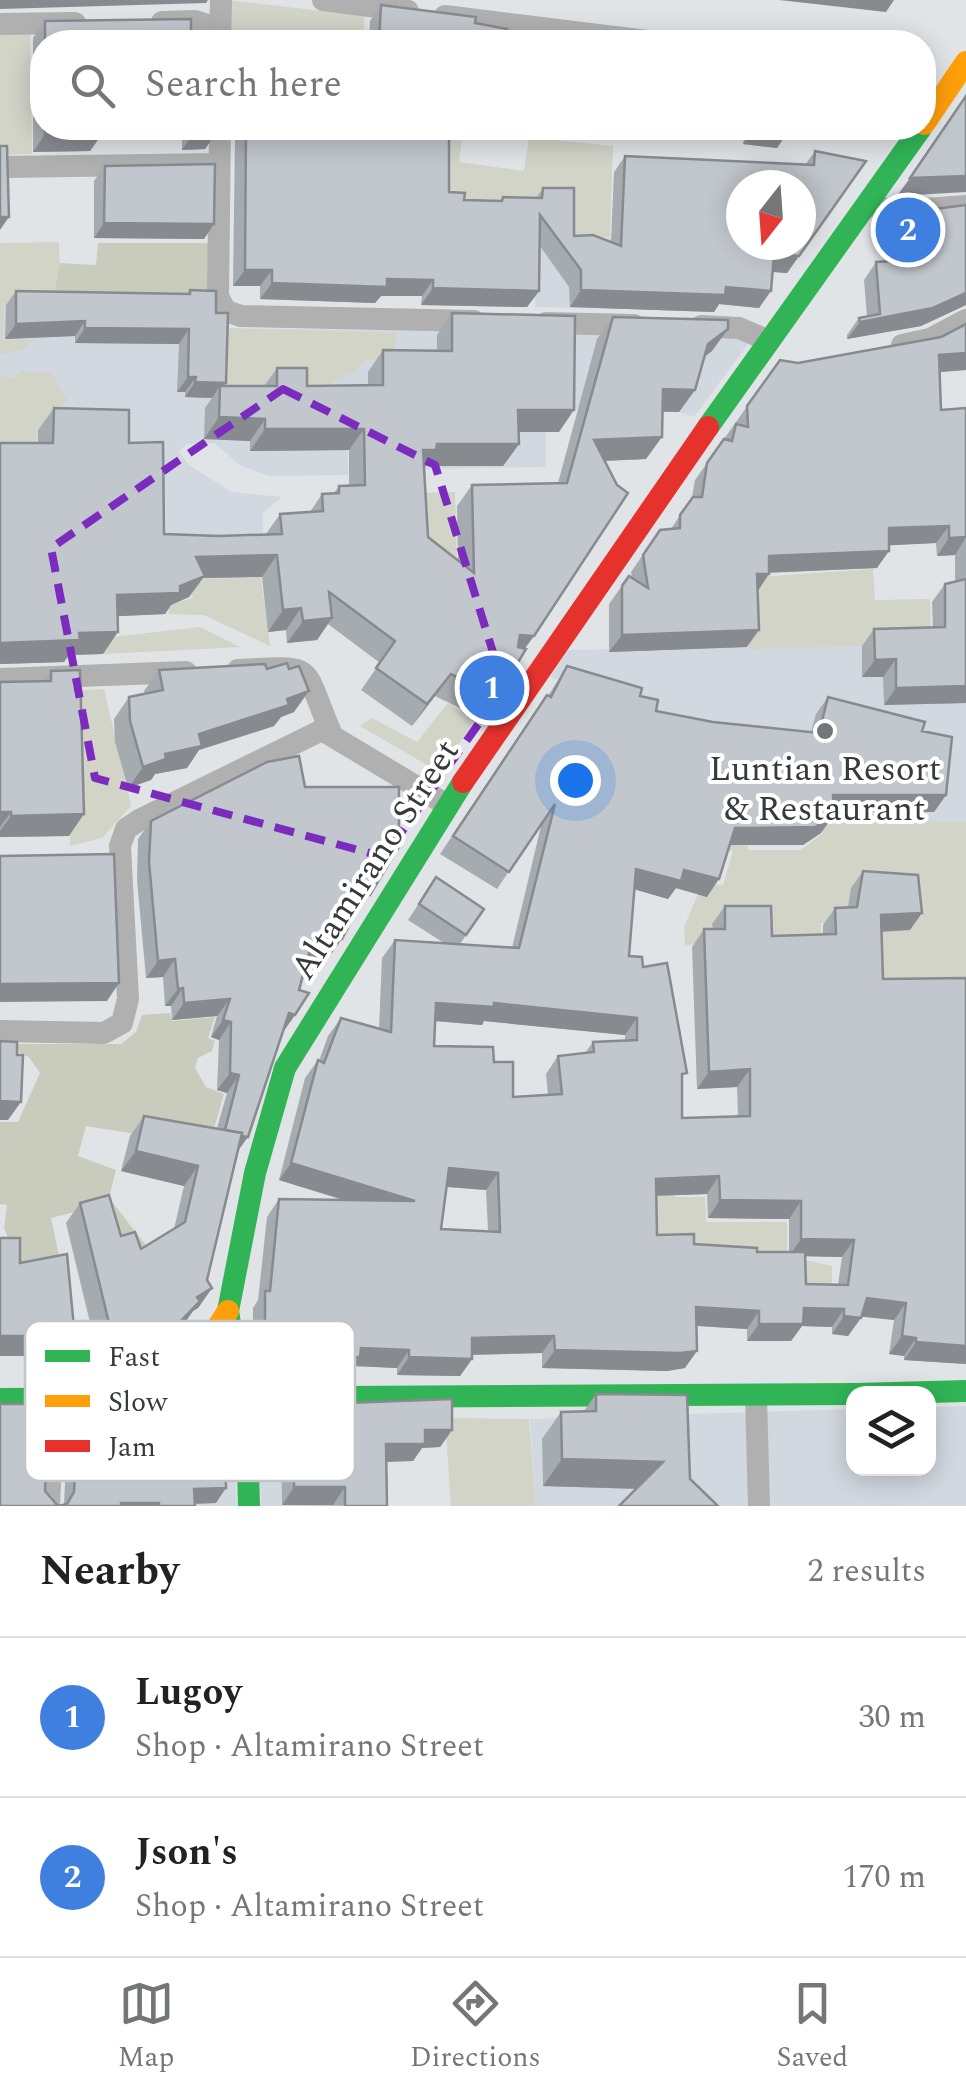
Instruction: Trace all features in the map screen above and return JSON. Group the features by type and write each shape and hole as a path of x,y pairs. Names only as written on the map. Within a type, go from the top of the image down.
{"main road":[{"name":"Altamirano Street","path":"936,86 966,62"},
{"name":"Altamirano Street","path":"229,1321 255,1172 285,1068 447,805 912,140"},
{"path":"221,1321 228,1311"},
{"path":"936,1392 966,1391"},
{"path":"355,1399 846,1394"},
{"name":"Altamirano Street","path":"248,1481 249,1506"}],"street":[{"path":"219,30 221,0"},
{"path":"323,0 560,30"},
{"path":"136,22 195,21 210,30"},
{"path":"0,24 98,22"},
{"path":"220,140 218,298 230,313 739,328 783,366"},
{"path":"0,167 219,164"},
{"path":"866,206 898,211 966,206"},
{"path":"873,350 930,339 966,320"},
{"path":"0,679 292,669 313,680 330,730"},
{"path":"0,1031 104,1033 122,1023 128,1000 111,857 130,825 318,731 330,730 447,805"},
{"path":"756,1396 759,1506"},
{"path":"49,1506 50,1481"}],"highlighted area":[{"path":"283,389 435,465 504,688 384,857 95,778 51,548"}],"shaded area":[{"path":"228,0 364,16 364,30 227,30"},
{"path":"0,31 30,31 32,154 0,155"},
{"path":"440,140 462,140 459,162 524,171 529,140 613,146 610,237 564,236 439,208"},
{"path":"536,236 620,238 619,309 535,307"},
{"path":"59,242 60,276 52,306 3,305 3,340 32,340 22,350 0,354 0,243"},
{"path":"0,305 178,309 207,328 728,334 748,344 694,417 679,412 546,409 546,467 421,469 347,407 348,475 269,476 241,466 214,443 187,444 179,451 189,465 232,492 282,497 263,513 263,577 0,584"},
{"path":"219,328 397,333 393,353 384,360 363,360 356,372 332,382 332,388 216,407"},
{"path":"22,371 52,373 67,400 48,426 36,428 36,450 0,450 0,375 11,379"},
{"path":"455,492 457,561 424,575 411,493"},
{"path":"873,569 875,600 930,599 931,644 749,649 747,595 759,594 759,577"},
{"path":"261,578 270,646 204,615 169,614 169,605 193,598 184,579"},
{"path":"200,627 240,647 104,654 103,638"},
{"name":"Luntian Resort & Restaurant","path":"966,643 966,822 806,822 649,724 651,707 550,677 568,650"},
{"path":"104,689 131,806 102,838 70,846 67,691"},
{"path":"448,703 475,720 439,772 360,726 372,718 417,742"},
{"path":"822,822 966,822 966,993 874,994 871,921 821,923 822,950 734,954 736,926 706,929 694,944 685,946 684,927 699,892 709,894 713,884 723,885 733,851 704,847 747,839 748,850 801,850 823,833"},
{"path":"674,1163 675,1197 705,1197 706,1222 787,1222 787,1256 832,1266 832,1300 647,1251 645,1165"},
{"path":"966,1406 966,1506 536,1506 530,1419 846,1409 846,1476 936,1476 936,1407"},
{"path":"355,1415 374,1415 375,1506 261,1506 260,1481 355,1481"},
{"path":"445,1418 529,1419 536,1506 451,1506"},
{"path":"183,1481 235,1481 237,1506 184,1506"}],"green space":[{"path":"98,243 210,243 209,303 52,306 60,263 96,265"},
{"path":"170,1013 172,1021 215,1017 208,1038 215,1041 212,1051 198,1058 195,1068 206,1087 224,1094 209,1146 86,1126 78,1156 116,1170 109,1198 149,1249 127,1261 99,1206 51,1218 59,1256 19,1266 4,1228 7,1205 0,1204 0,1122 18,1122 40,1073 29,1057 14,1050 15,1044 121,1044 136,1032 142,1015"}],"building":[{"path":"381,5 476,17 475,23 507,29 507,30 380,30"},
{"path":"191,19 191,30 45,30 45,21"},
{"path":"966,96 966,176 910,178"},
{"path":"246,140 449,140 449,192 465,193 464,200 502,201 503,197 542,198 543,188 574,188 574,236 593,235 621,246 625,156 814,165 815,151 866,161 816,232 816,170 726,170 726,260 774,260 771,291 726,287 725,295 581,290 581,270 540,215 539,291 433,288 433,280 387,279 387,287 272,283 272,270 245,270"},
{"path":"0,146 7,146 9,217 0,217"},
{"path":"215,164 214,224 104,223 105,166"},
{"path":"966,205 966,293 933,308 860,322 859,318 880,314 876,262 913,260 911,231 903,213"},
{"path":"190,290 216,291 216,313 228,313 226,383 195,382 196,377 188,377 189,329 85,328 85,321 16,324 16,291 190,294"},
{"path":"452,313 575,316 574,410 518,410 519,444 437,444 436,450 423,450 428,537 474,573 472,485 567,483 613,317 728,320 728,329 708,344 695,390 663,389 662,437 594,440 617,485 628,493 534,636 520,635 518,647 526,649 497,697 451,674 427,704 376,668 395,641 329,592 332,618 303,621 301,608 283,610 277,555 196,557 205,576 180,586 180,593 117,595 118,632 79,633 80,640 0,643 0,443 53,443 54,408 129,410 129,443 163,442 164,534 282,534 280,514 323,511 322,494 339,493 339,486 365,485 364,429 265,429 265,419 219,417 220,386 277,386 277,368 307,368 307,386 383,385 383,350 452,351"},
{"path":"966,324 966,353 939,355 941,410 966,408 966,537 949,538 949,526 889,528 889,551 769,556 769,574 757,574 759,630 622,635 622,586 629,576 648,588 643,555 660,530 680,528 680,515 693,497 702,497 707,463 724,439 732,441 736,424 748,427 747,406 780,360 798,363 941,337"},
{"path":"966,579 966,686 896,688 896,659 875,660 874,629 945,627 945,584"},
{"path":"287,663 289,669 299,666 309,691 287,699 289,705 199,734 202,746 165,754 166,759 143,767 130,721 129,697 163,690 159,670 265,664 267,669"},
{"path":"567,666 642,688 640,696 658,700 656,711 713,722 819,733 828,697 925,722 922,731 952,737 946,795 833,795 834,815 815,827 735,828 719,879 684,870 681,881 636,869 629,956 642,957 643,967 667,963 687,1073 682,1074 682,1118 750,1116 750,1069 709,1072 704,929 725,929 725,906 771,906 772,936 836,934 835,908 857,907 863,871 918,875 922,913 881,915 883,979 966,978 966,1346 916,1342 916,1338 902,1336 906,1303 867,1298 861,1318 844,1316 844,1309 804,1308 803,1324 759,1324 759,1311 696,1307 697,1351 680,1353 555,1350 554,1336 472,1338 472,1359 409,1357 409,1350 361,1348 360,1357 355,1357 355,1321 265,1321 265,1291 270,1291 279,1199 415,1201 291,1163 318,1060 324,1063 341,1018 391,1032 395,940 519,948 555,804 509,872 453,836 547,695 551,697","holes":["436,1003 494,1007 494,1003 637,1018 637,1040 593,1042 594,1052 558,1056 562,1094 513,1097 513,1062 494,1062 493,1047 434,1046","449,1168 498,1173 500,1232 441,1229","719,1176 720,1200 801,1201 801,1239 854,1240 848,1285 806,1284 805,1252 757,1252 757,1248 694,1244 694,1234 657,1235 656,1179"]},
{"path":"80,670 84,814 11,816 11,812 0,812 0,682 51,681 51,671"},
{"path":"299,756 305,787 399,787 399,847 370,895 366,892 342,939 334,937 330,951 311,945 299,990 309,993 295,1015 289,1013 248,1137 241,1136 242,1133 225,1130 239,1075 230,1073 231,1022 223,1020 230,999 184,1003 183,988 178,989 175,959 158,961 149,862 151,821 267,762"},
{"path":"114,854 119,983 0,984 0,856"},
{"path":"436,877 484,909 466,935 419,904"},
{"path":"0,1041 17,1042 17,1055 23,1055 21,1102 0,1101"},
{"path":"144,1116 242,1133 207,1280 212,1288 197,1297 200,1301 181,1321 108,1321 80,1203 109,1195 121,1236 135,1232 141,1249 185,1222 198,1166 136,1151"},
{"path":"0,1238 20,1238 20,1263 67,1254 73,1321 25,1321 25,1336 0,1336"},
{"path":"596,1394 687,1395 690,1479 718,1506 619,1506 663,1462 562,1459 561,1412 596,1411"},
{"path":"452,1399 452,1430 425,1430 425,1444 386,1444 387,1506 345,1506 345,1487 294,1487 294,1481 355,1481 355,1403"},
{"path":"0,1404 25,1404 25,1481 45,1481 45,1491 58,1506 0,1506"},
{"path":"75,1481 226,1481 226,1488 194,1489 195,1506 58,1506 67,1504"}],"traffic: fast":[{"path":"708,427 912,140"},
{"path":"230,1321 228,1311 255,1173 285,1068 463,782"},
{"path":"936,1392 966,1391"},
{"path":"355,1397 846,1394"},
{"path":"0,1399 25,1399"},
{"path":"248,1481 249,1506"}],"traffic: slow":[{"path":"936,106 966,62"},
{"path":"221,1321 228,1311"}],"traffic: jam":[{"path":"463,782 708,427"}],"place":[{"name":"Json's","path":"908,230"},
{"name":"Lugoy","path":"492,688"},
{"name":"Luntian Resort & Restaurant","path":"825,731"}]}
